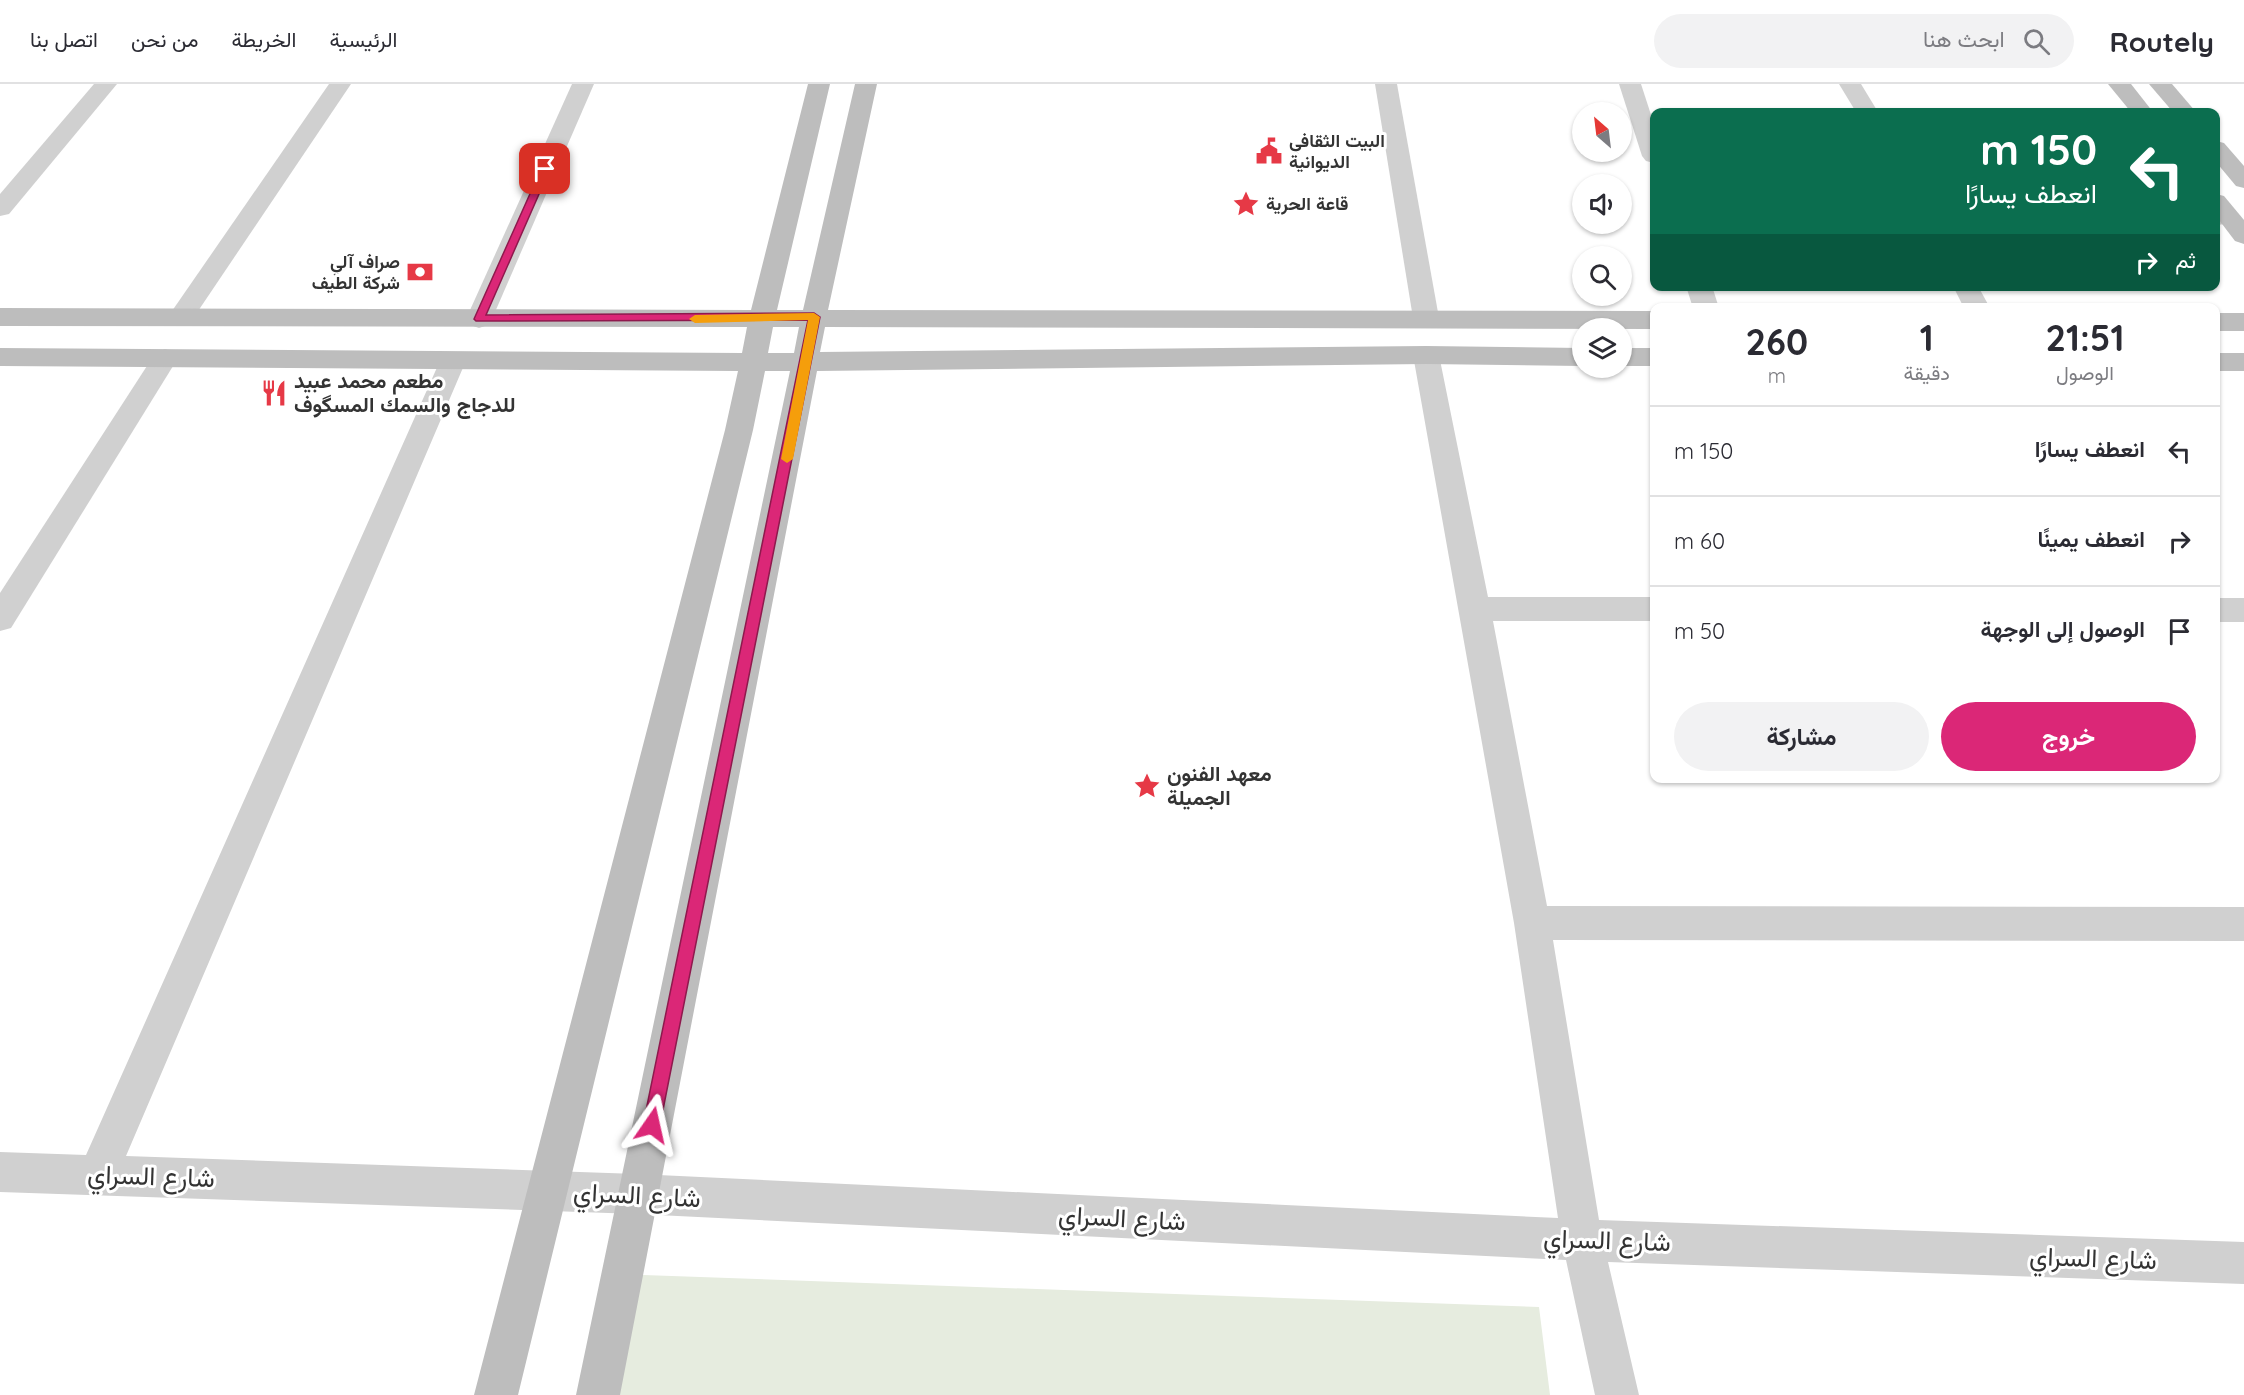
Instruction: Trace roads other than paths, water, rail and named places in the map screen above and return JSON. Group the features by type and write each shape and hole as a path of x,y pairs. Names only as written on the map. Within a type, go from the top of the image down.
{"main road":[{"path":"496,1395 549,1191 754,363 762,319 819,84"},
{"path":"598,1395 814,317 866,84"},
{"path":"2119,84 2139,108"},
{"path":"2160,84 2181,108"},
{"path":"2220,153 2244,181"},
{"path":"2220,208 2230,225"},
{"path":"0,317 1650,320"},
{"path":"2220,322 2244,322"},
{"path":"0,357 452,363 754,363 1426,355 1572,357"},
{"path":"1632,357 1650,357"},
{"path":"2220,362 2244,362"}],"street":[{"path":"0,209 106,84"},
{"path":"181,317 340,84"},
{"path":"479,319 583,84"},
{"path":"1386,84 1426,318"},
{"path":"1630,84 1650,144"},
{"path":"1850,84 1864,108"},
{"path":"1426,355 1532,923 1582,1240 1617,1395"},
{"path":"0,619 165,358"},
{"path":"98,1174 452,363"},
{"path":"1475,609 1650,609"},
{"path":"2220,610 2244,610"},
{"path":"1532,923 2244,924"},
{"name":"شارع السراي","path":"0,1172 638,1194 1582,1240 2244,1263"}],"place":[{"name":"البيت الثقافي الديوانية","path":"1269,151"},
{"name":"قاعة الحرية","path":"1246,204"},
{"name":"صراف آلي شركة الطيف","path":"420,272"},
{"name":"مطعم محمد عبيد للدجاج والسمك المسگوف","path":"274,393"},
{"name":"معهد الفنون الجميلة","path":"1147,786"}]}
